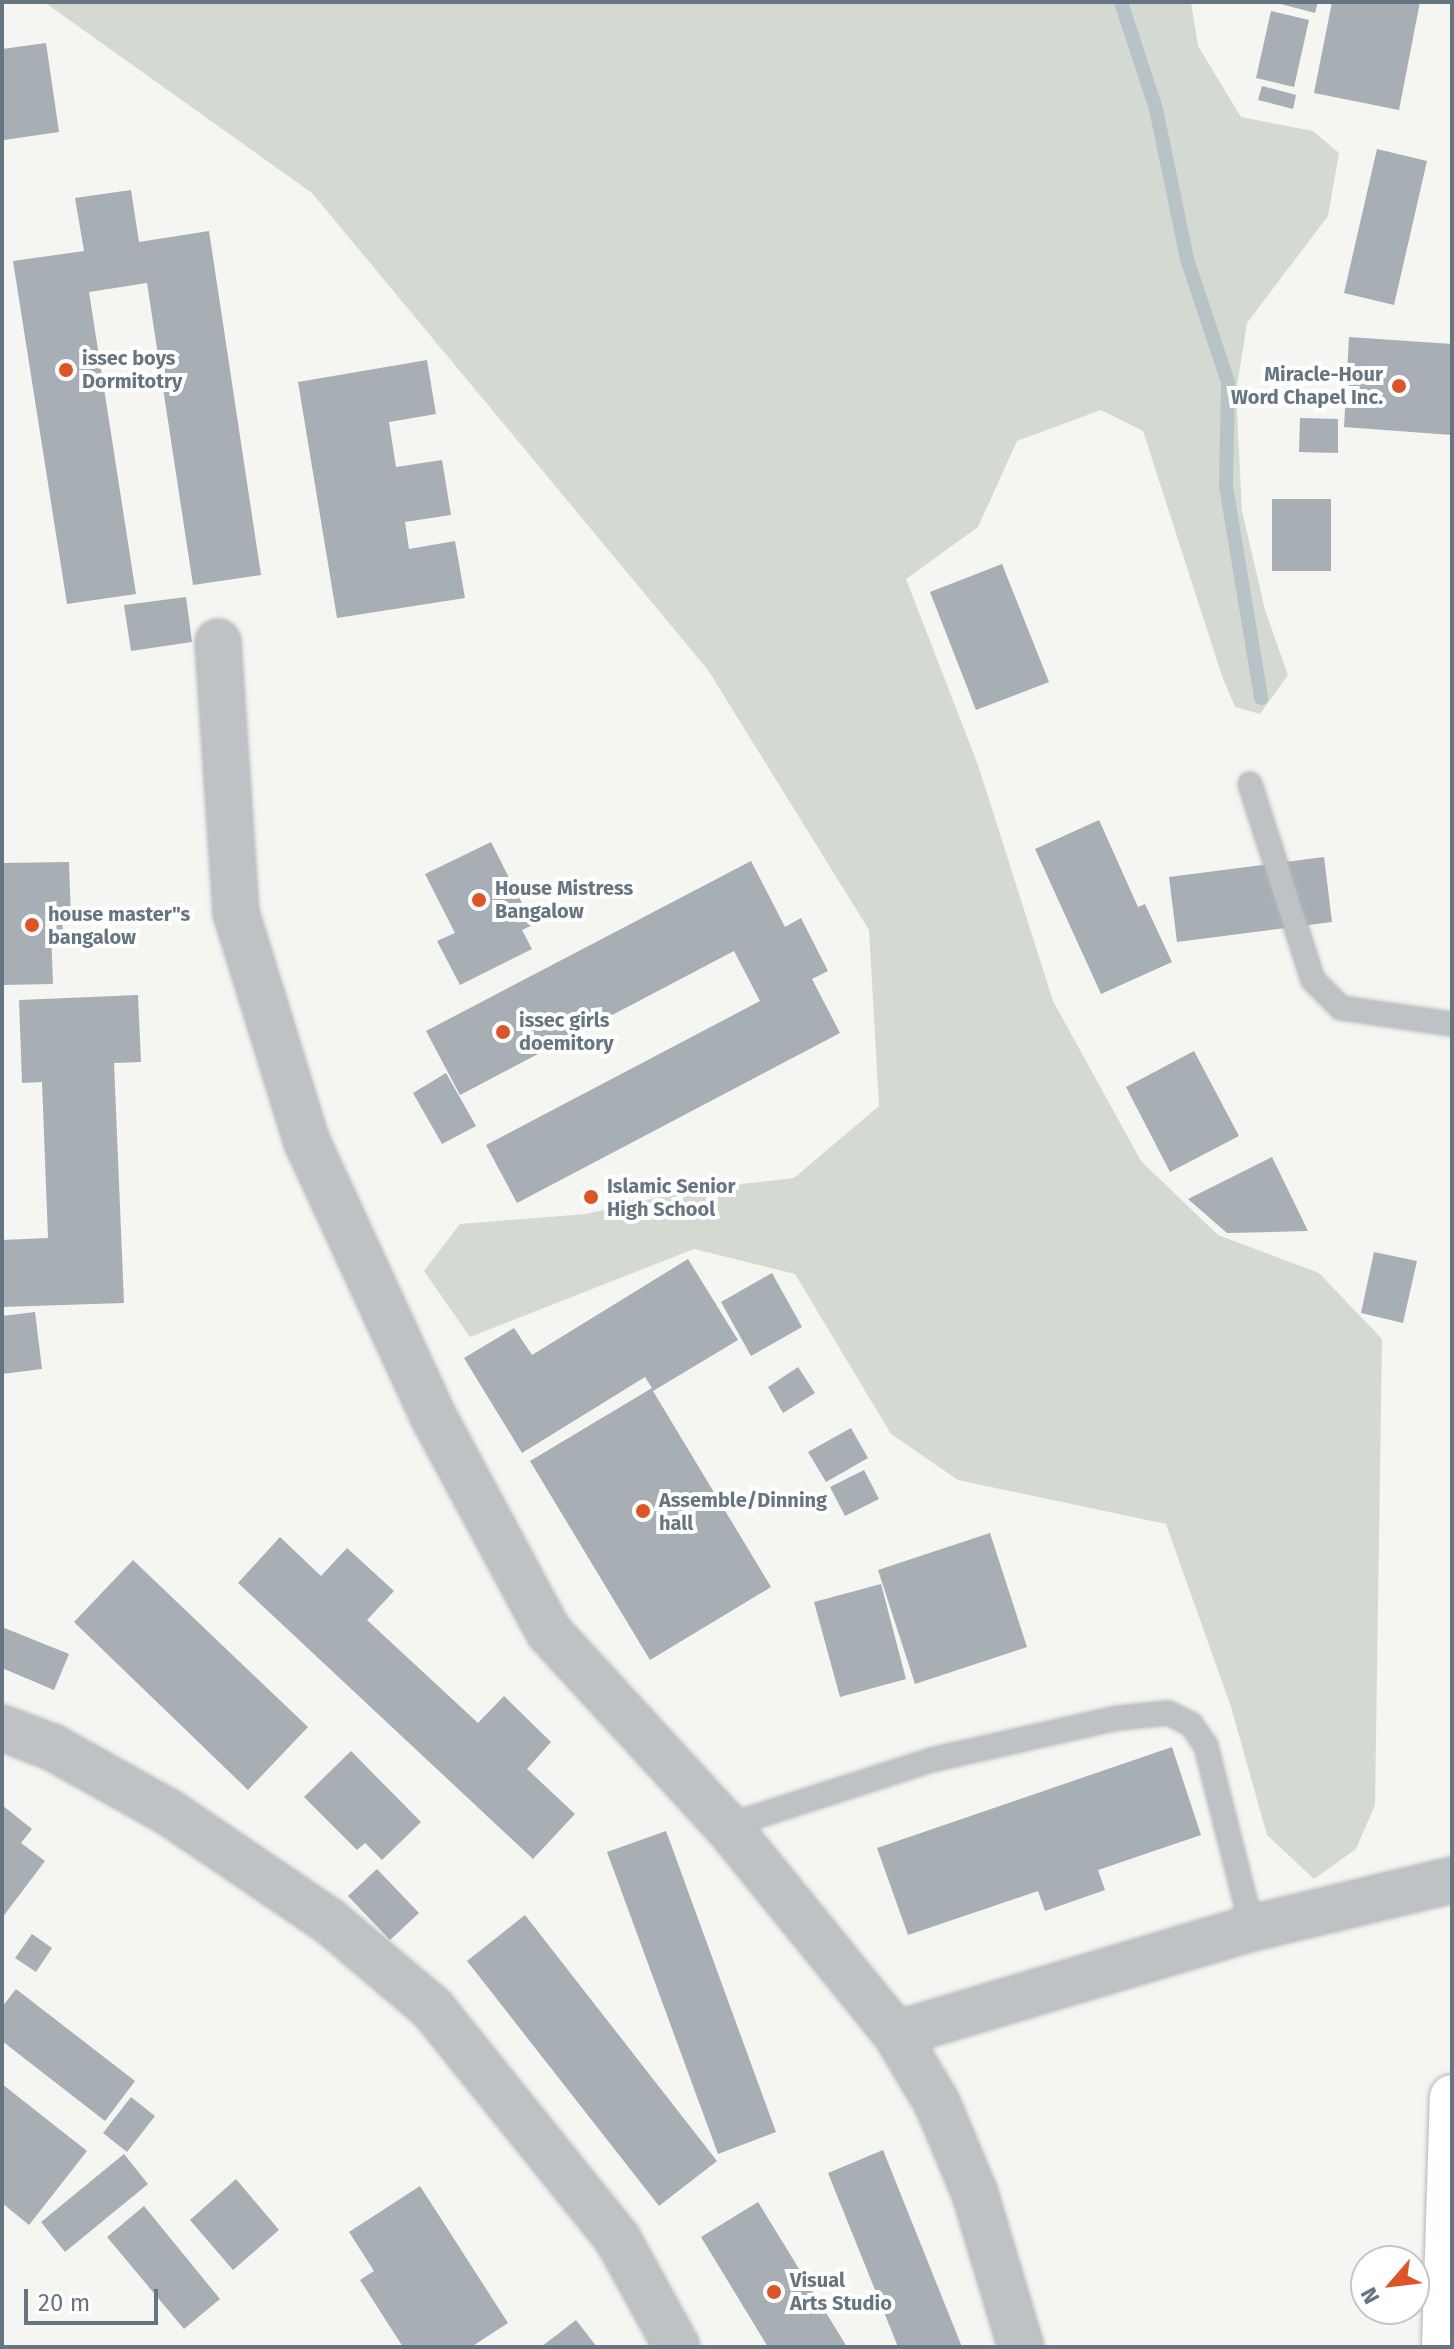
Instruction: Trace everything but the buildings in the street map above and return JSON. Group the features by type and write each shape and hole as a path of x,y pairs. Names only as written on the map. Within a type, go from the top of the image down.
{"main road":[{"path":"1444,2347 1452,2097"}],"street":[{"path":"218,642 236,913 307,1142 433,1416 549,1632 727,1826 896,2034 937,2103 975,2194 1021,2347"},
{"path":"2,1728 52,1747 170,1813 329,1921 432,2008 617,2238 677,2347"},
{"path":"896,2034 1252,1928 1452,1880"}],"lane":[{"path":"1250,784 1313,980 1341,1008 1452,1024"},
{"path":"727,1826 931,1760 1118,1718 1168,1713 1191,1724 1206,1746 1252,1928"}],"shaded area":[{"path":"44,2 1191,2 1198,46 1241,117 1313,131 1339,153 1328,216 1247,323 1236,393 1242,511 1265,610 1288,675 1260,714 1235,707 1222,676 1143,431 1101,410 1017,441 978,527 906,579 978,765 1053,1001 1141,1161 1218,1235 1319,1273 1382,1339 1375,1805 1356,1849 1314,1879 1267,1835 1231,1707 1166,1524 958,1480 891,1434 795,1274 694,1249 470,1337 424,1271 460,1224 586,1214 690,1190 794,1178 879,1106 869,930 708,670 312,193"}],"waterway":[{"path":"1121,2 1156,109 1187,259 1228,382 1226,486 1261,698"}],"place":[{"name":"issec boys Dormitotry","path":"66,370"},
{"name":"Miracle-Hour Word Chapel Inc.","path":"1399,386"},
{"name":"House Mistress Bangalow","path":"479,900"},
{"name":"house master\"s bangalow","path":"32,925"},
{"name":"issec girls doemitory","path":"503,1032"},
{"name":"Islamic Senior High School","path":"591,1197"},
{"name":"Assemble/Dinning hall","path":"643,1511"},
{"name":"Visual Arts Studio","path":"774,2292"}]}
